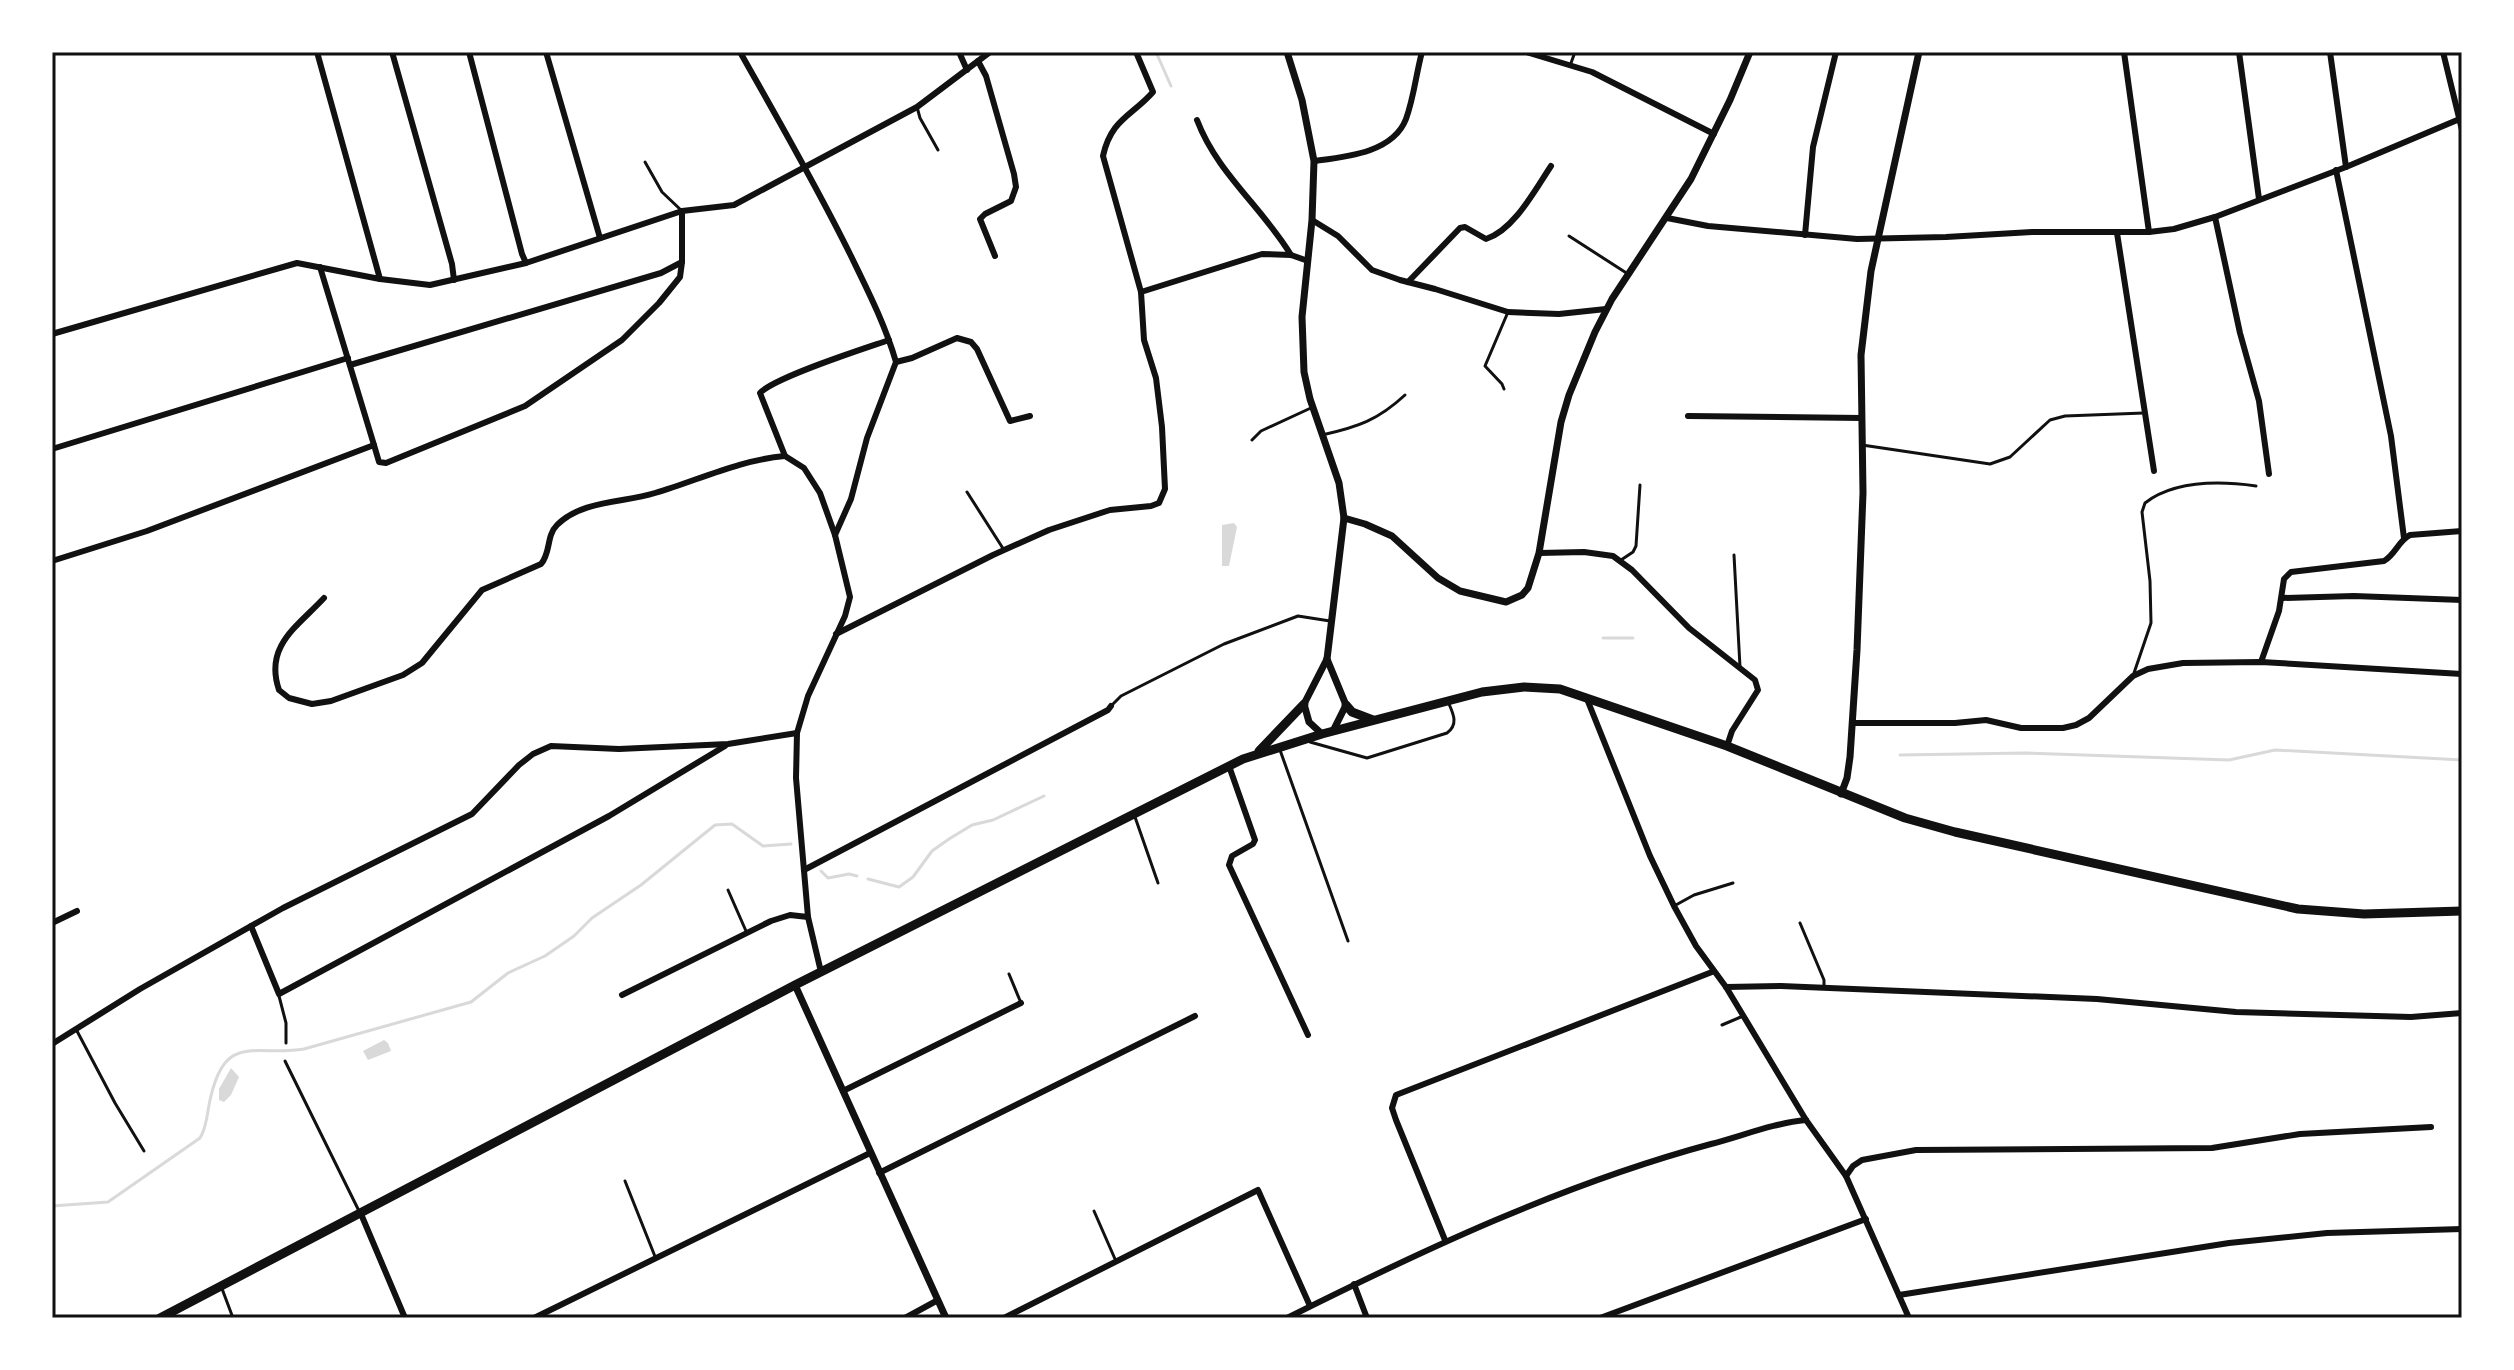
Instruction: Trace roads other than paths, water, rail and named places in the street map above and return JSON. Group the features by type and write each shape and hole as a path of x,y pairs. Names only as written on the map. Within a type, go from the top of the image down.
{"main road":[{"path":"160,1318 795,985 1229,766 1258,753 1322,734 1482,692 1524,687 1560,689 1727,746 1905,818 2285,907 2347,914 2462,911"},
{"path":"1258,753 1304,704"},
{"path":"1346,705 1361,717 1373,720"}],"street":[{"path":"317,52 380,279"},
{"path":"392,52 454,280"},
{"path":"469,52 526,263"},
{"path":"546,52 600,238"},
{"path":"740,52 806,168 873,302 896,362 867,438 851,499 835,535"},
{"path":"959,52 967,70"},
{"path":"52,334 297,263 430,285 526,263 682,211 734,205 917,107 990,52"},
{"path":"836,634 1004,550 1066,523 1110,510 1151,506 1159,503 1163,496 1160,405 1156,378 1144,340 1141,292 1103,156 1109,135 1116,126 1153,92 1136,52"},
{"path":"1287,52 1302,100 1314,161 1302,348 1306,385 1339,483 1344,518 1327,659 1304,704 1309,722 1322,734"},
{"path":"1314,161 1371,150 1397,133 1406,119 1422,52"},
{"path":"1526,52 1570,65 1638,94 1714,134"},
{"path":"1344,518 1392,536 1447,585 1496,601 1506,602 1522,595 1528,588 1539,553 1561,422 1569,395 1606,309 1667,218 1714,134 1750,52"},
{"path":"1805,235 1813,147 1836,52"},
{"path":"1841,794 1847,778 1857,650 1861,355 1871,271 1919,52"},
{"path":"2124,52 2149,232"},
{"path":"2239,52 2259,199"},
{"path":"2330,52 2346,167"},
{"path":"2443,52 2462,130"},
{"path":"978,61 986,76 1016,187 1011,201 980,219 995,256"},
{"path":"1667,218 1708,226 1879,238 2174,229 2215,217 2346,167 2461,119"},
{"path":"1197,120 1212,153 1291,255"},
{"path":"1408,282 1460,228 1465,227 1486,239 1498,233 1517,214 1551,166"},
{"path":"2336,170 2391,436 2404,538"},
{"path":"320,267 379,462 386,463 525,406 622,340 680,277 682,211"},
{"path":"2215,217 2241,341 2259,401 2269,474"},
{"path":"1312,220 1338,236 1372,270 1408,282 1508,312 1559,314 1606,309"},
{"path":"2117,233 2154,471"},
{"path":"1141,292 1262,254 1291,255 1308,261"},
{"path":"52,449 661,273 682,262"},
{"path":"896,362 957,338 964,339 977,349 1010,421 1030,416"},
{"path":"821,972 808,917 796,778 797,733 808,696 850,597 835,535 814,481 804,468 785,456 760,393 765,387 796,374 889,340"},
{"path":"1688,416 1862,418"},
{"path":"52,561 147,531 374,445"},
{"path":"324,598 281,645 276,653 274,670 279,690 289,698 312,704 331,701 413,670 482,590 541,564 548,553 554,528 580,509 651,495 748,461 785,456"},
{"path":"2261,662 2282,598 2284,579 2291,572 2384,561 2392,557 2404,538 2410,535 2462,531"},
{"path":"1539,553 1584,552 1621,560 1689,628 1755,680 1758,690 1732,731 1727,746"},
{"path":"2282,598 2354,596 2462,600"},
{"path":"1327,659 1346,705 1333,731"},
{"path":"1852,723 1986,720 2021,728 2063,728 2089,718 2133,676 2148,669 2183,663 2261,662 2462,674"},
{"path":"1585,696 1650,856 1674,906 1806,1120 1846,1176 1909,1318"},
{"path":"804,870 1111,706"},
{"path":"52,1044 322,887 472,814 519,765 542,749 551,746 619,749 728,744 797,733"},
{"path":"251,926 279,994 609,816 728,744"},
{"path":"1229,766 1255,840 1232,856 1229,865 1308,1035"},
{"path":"52,923 77,911"},
{"path":"622,995 747,933 790,915 808,917"},
{"path":"1445,1240 1392,1108 1396,1095 1712,972"},
{"path":"795,985 946,1318"},
{"path":"1726,987 1759,985 2119,1000 2172,1008 2236,1012 2411,1017 2462,1013"},
{"path":"843,1091 1021,1003"},
{"path":"879,1173 1195,1016"},
{"path":"1287,1318 1445,1240 1620,1172 1772,1127 1806,1120"},
{"path":"1846,1176 1862,1160 1916,1150 2212,1148 2300,1134 2431,1127"},
{"path":"534,1318 870,1153"},
{"path":"1004,1318 1258,1190 1310,1306"},
{"path":"361,1214 405,1318"},
{"path":"1600,1318 1866,1219"},
{"path":"1899,1295 2229,1243 2327,1233 2462,1229"},
{"path":"1354,1284 1367,1318"},
{"path":"905,1318 938,1300"}],"lane":[{"path":"1570,65 1575,52"},
{"path":"917,107 938,150"},
{"path":"645,162 662,192 682,211"},
{"path":"1569,236 1628,274"},
{"path":"1504,389 1485,366 1508,312"},
{"path":"1322,435 1368,422 1386,412 1405,395"},
{"path":"1252,440 1261,431 1313,407"},
{"path":"1862,445 1990,464 2010,457 2050,420 2065,416 2146,413"},
{"path":"2133,676 2151,623 2142,512 2145,503 2161,492 2204,484 2256,486"},
{"path":"1621,560 1636,546 1640,485"},
{"path":"967,492 1004,550"},
{"path":"1734,555 1740,669"},
{"path":"1111,706 1121,696 1224,644 1298,616 1331,621"},
{"path":"1302,740 1367,758 1451,730 1455,721 1447,701"},
{"path":"1279,747 1348,941"},
{"path":"1133,813 1158,883"},
{"path":"1674,906 1694,895 1733,883"},
{"path":"728,890 747,933"},
{"path":"1800,923 1824,980 1824,988"},
{"path":"1009,974 1021,1003"},
{"path":"279,994 286,1023 286,1043"},
{"path":"1722,1025 1743,1016"},
{"path":"75,1028 144,1151"},
{"path":"285,1061 361,1214"},
{"path":"625,1181 656,1259"},
{"path":"1094,1211 1116,1262"},
{"path":"221,1286 233,1318"}],"waterway":[{"path":"1156,52 1171,86"},
{"path":"1603,638 1633,638"},
{"path":"1900,755 2025,753 2229,760 2275,750 2462,760"},
{"path":"868,879 899,887 913,877 932,851 949,839 972,825 993,820 1044,796"},
{"path":"52,1206 108,1202 200,1138 217,1076 234,1055 304,1049 471,1002 508,973 545,956 574,936 592,918 641,885 715,825 732,824 763,846 791,844"},
{"path":"821,871 828,878 849,874 857,876"}]}
